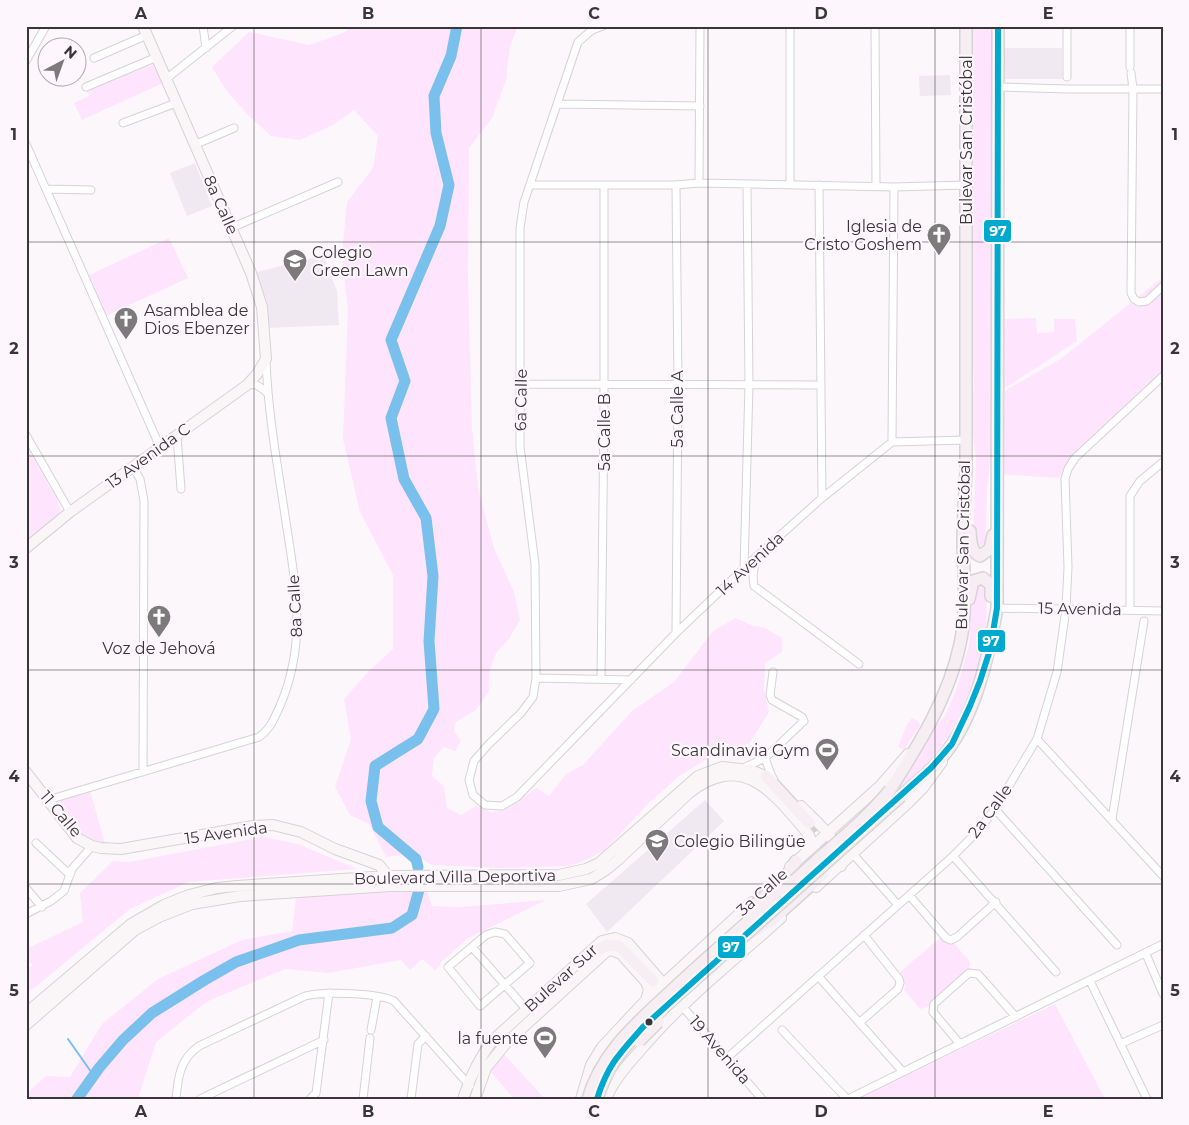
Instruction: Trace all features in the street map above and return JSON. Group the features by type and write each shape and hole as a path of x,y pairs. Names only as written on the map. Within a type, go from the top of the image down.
{"main road":[{"name":"Bulevar San Cristóbal","path":"588,1099 591,1086 600,1067 617,1042 682,980 879,803 890,790 928,728 943,698 953,670 961,642 964,595 963,521 966,469 966,26"},
{"name":"Bulevar San Cristóbal","path":"601,1096 608,1069 615,1058 643,1027 931,768 952,744 964,722 980,681 990,650 997,608 998,26"},
{"path":"966,469 971,548 980,556 990,549 992,542 993,494 998,456"},
{"path":"961,642 966,629 971,586 973,581 984,578 991,585 990,650"},
{"path":"770,778 809,823"},
{"path":"682,980 706,949 785,878 796,861"},
{"path":"743,937 772,920 822,876"},
{"path":"593,956 604,946 619,946 659,983"},
{"path":"601,1096 611,1077 629,1052 658,1022"}],"street":[{"path":"26,61 46,26"},
{"path":"203,26 206,48"},
{"path":"166,79 233,26"},
{"name":"6a Calle","path":"603,26 592,30 578,42 524,202 520,228 520,447 535,564 536,678 533,697 521,713 474,761 469,780 473,795 485,805 502,806 517,797 631,680"},
{"path":"699,183 700,26"},
{"path":"790,26 790,184"},
{"path":"875,26 876,186"},
{"path":"1067,26 1067,77"},
{"path":"1130,26 1133,89 1131,293 1134,299 1140,302 1147,301 1163,286"},
{"path":"94,58 145,31"},
{"name":"8a Calle","path":"143,772 259,737 267,732 285,694 297,642 298,616 294,572 267,393 262,307 251,274 145,31"},
{"path":"88,86 157,57"},
{"path":"999,87 1163,89"},
{"path":"123,123 176,103"},
{"path":"558,104 700,106"},
{"path":"194,145 234,128"},
{"path":"26,144 160,447"},
{"path":"231,228 338,182"},
{"path":"530,185 676,185 699,183 894,187 966,185"},
{"name":"5a Calle B","path":"601,679 604,185"},
{"name":"5a Calle A","path":"676,185 678,384 676,633"},
{"path":"744,569 748,384 747,185"},
{"path":"819,185 822,498"},
{"path":"894,187 892,442 965,440"},
{"path":"47,190 91,190"},
{"name":"13 Avenida C","path":"26,548 70,512 247,385 266,360"},
{"name":"2a Calle","path":"727,1058 953,856 977,832 995,809 1036,739 1057,672 1066,609 1068,567 1065,479 1068,469 1074,458 1163,376"},
{"path":"247,385 252,384 261,387 267,393"},
{"path":"521,384 820,385"},
{"path":"26,435 70,512"},
{"path":"177,436 180,489"},
{"name":"14 Avenida","path":"631,680 676,633 756,557 822,498 892,442"},
{"path":"1130,610 1130,496 1140,481 1163,462"},
{"path":"48,800 143,772 144,502 140,479 133,468"},
{"path":"756,557 753,576 754,586 859,664"},
{"name":"15 Avenida","path":"997,608 1163,611"},
{"path":"1112,819 1144,621"},
{"path":"742,768 764,758 804,721 772,700 770,696 773,672"},
{"path":"536,678 631,680"},
{"path":"1036,739 1163,876"},
{"name":"3a Calle","path":"581,1099 591,1065 604,1044 646,1000 659,983 842,822 883,783 919,740"},
{"name":"3a Calle","path":"601,1096 614,1083 632,1059 682,1006 870,839 923,788 952,744"},
{"path":"764,758 770,778"},
{"name":"Boulevard Villa Deportiva","path":"668,808 698,776 722,766 742,768 770,778 784,788 837,846 841,856 840,866"},
{"name":"11 Calle","path":"26,772 77,838 97,847"},
{"name":"Boulevard Villa Deportiva","path":"26,1025 135,930 189,895 217,888 560,875 599,864 700,784 726,775 748,779 762,785 777,797 809,835 811,841 810,849"},
{"path":"995,809 1117,945"},
{"path":"842,822 845,828 856,836 870,839"},
{"name":"15 Avenida","path":"97,847 121,849 253,826 273,825 301,832 335,850 379,865 389,881"},
{"path":"36,843 70,875"},
{"path":"26,914 42,907 64,891 72,869 97,847"},
{"path":"853,854 898,905"},
{"path":"953,856 996,902 1056,972"},
{"path":"26,888 42,907"},
{"path":"908,895 946,938 952,940 996,902"},
{"name":"Boulevard Villa Deportiva","path":"26,1013 131,924 166,909"},
{"path":"500,932 505,934 530,963 505,985 480,1006 448,967 486,935 500,932"},
{"path":"860,1022 898,989 900,983 899,979 864,935"},
{"name":"Bulevar Sur","path":"477,1097 486,1068 507,1042 593,956 595,946 602,941 615,938"},
{"name":"19 Avenida","path":"615,938 628,943 659,983 682,1006 762,1099"},
{"path":"710,940 710,947 717,955 729,959 736,958"},
{"path":"782,1030 848,1099 1163,944"},
{"path":"472,947 526,1009"},
{"path":"593,956 608,950 621,954 646,982 649,990 646,1000"},
{"path":"1146,954 1163,994"},
{"name":"Bulevar Sur","path":"463,1099 482,1054 492,1040 526,1009 593,956"},
{"path":"960,1044 933,1012 933,1008 934,1004 969,973 978,974 1016,1017"},
{"path":"818,976 903,1072"},
{"path":"1090,981 1147,1099"},
{"path":"176,1099 178,1076 187,1057 199,1046 305,996 316,993 388,998 394,1001 468,1084 477,1097"},
{"path":"313,1096 324,1040 329,993"},
{"path":"363,1099 371,1034 378,997"},
{"path":"1120,1044 1163,1025"},
{"path":"411,1099 418,1044 426,1036"},
{"path":"200,1099 324,1040"},
{"path":"604,1044 624,1060 632,1059"}],"shaded area":[{"path":"354,26 518,26 510,47 506,80 492,118 469,148 468,278 472,428 478,488 494,548 514,592 520,620 509,639 496,653 489,673 489,691 476,710 456,722 454,731 461,741 455,751 444,747 434,758 432,776 444,786 447,808 461,815 476,806 491,812 505,810 537,788 549,796 566,774 583,765 632,711 674,682 713,631 736,618 753,626 763,627 782,638 782,652 765,663 764,689 769,712 749,744 737,746 723,743 708,753 709,758 679,776 648,804 605,850 570,866 501,868 432,865 413,854 386,857 369,824 350,815 335,787 351,739 344,699 370,670 393,649 393,575 360,512 343,439 348,311 342,254 347,202 373,168 378,136 354,110 333,125 300,140 271,136 248,115 226,90 212,67 249,32 309,45 343,33"},
{"path":"969,26 992,26 991,130 994,178 991,456 987,489 985,544 977,547 973,537 976,458 971,416 974,384 967,261"},
{"path":"1004,48 1062,48 1062,79 1004,79"},
{"path":"154,64 163,83 82,120 74,103 89,96 87,91"},
{"path":"950,75 951,95 920,96 919,76"},
{"path":"195,163 212,206 187,216 170,173"},
{"path":"169,238 188,278 106,316 87,276"},
{"name":"Colegio Green Lawn","path":"323,255 337,291 339,325 267,328 254,273"},
{"path":"1163,277 1163,378 1074,457 1059,478 998,474 997,395 1062,358"},
{"path":"1036,318 1037,333 1054,332 1054,319 1075,319 1077,341 1004,389 1002,319"},
{"path":"26,445 57,499 61,512 26,543"},
{"path":"982,583 987,605 985,645 978,674 970,695 961,714 938,749 925,766 892,798 890,796 922,742 945,716 957,688 969,645 972,594 974,589"},
{"path":"912,718 918,721 920,725 904,750 898,747 907,724"},
{"path":"90,790 105,844 82,835 69,825 60,812 58,804 63,798"},
{"name":"Colegio Bilingüe","path":"705,800 724,821 607,932 586,904"},
{"path":"262,837 298,844 357,869 188,882 130,909 33,989 26,991 26,968 33,966 26,956 26,949 83,922 80,893 113,861 129,862"},
{"path":"403,890 427,891 432,906 460,907 546,900 467,939 440,963 441,965 435,970 422,959 410,970 401,960 328,973 285,969 206,1002 156,1042 138,1099 26,1099 26,1094 46,1076 70,1077 102,1024 158,979 242,940 292,931 296,897"},
{"path":"941,937 953,942 970,962 968,974 931,1006 920,1009 904,990 905,985 900,972"},
{"path":"1055,1004 1105,1099 856,1099"},
{"path":"503,1053 545,1099 514,1099 491,1072"}],"waterway":[{"path":"418,867 416,859 378,827 371,801 375,766 418,739 434,709 429,641 433,576 426,518 404,479 391,418 405,381 391,340 440,226 449,185 436,133 434,96 451,56 457,26"},
{"path":"77,1099 99,1068 123,1040 152,1013 203,981 236,962 299,940 392,928 412,915 419,890"},
{"path":"68,1039 94,1076"}],"tunnel":[{"path":"809,823 819,837 827,860"}],"transit line":[{"name":"97","path":"597,1099 610,1068 643,1027 931,768 952,744 980,681 990,650 997,608 998,26"}],"place":[{"name":"Iglesia de Cristo Goshem","path":"939,256"},
{"name":"Colegio Green Lawn","path":"295,282"},
{"name":"Asamblea de Dios Ebenzer","path":"126,340"},
{"name":"Voz de Jehová","path":"159,638"},
{"name":"Scandinavia Gym","path":"827,771"},
{"name":"Colegio Bilingüe","path":"657,862"},
{"name":"la fuente","path":"545,1059"}]}
